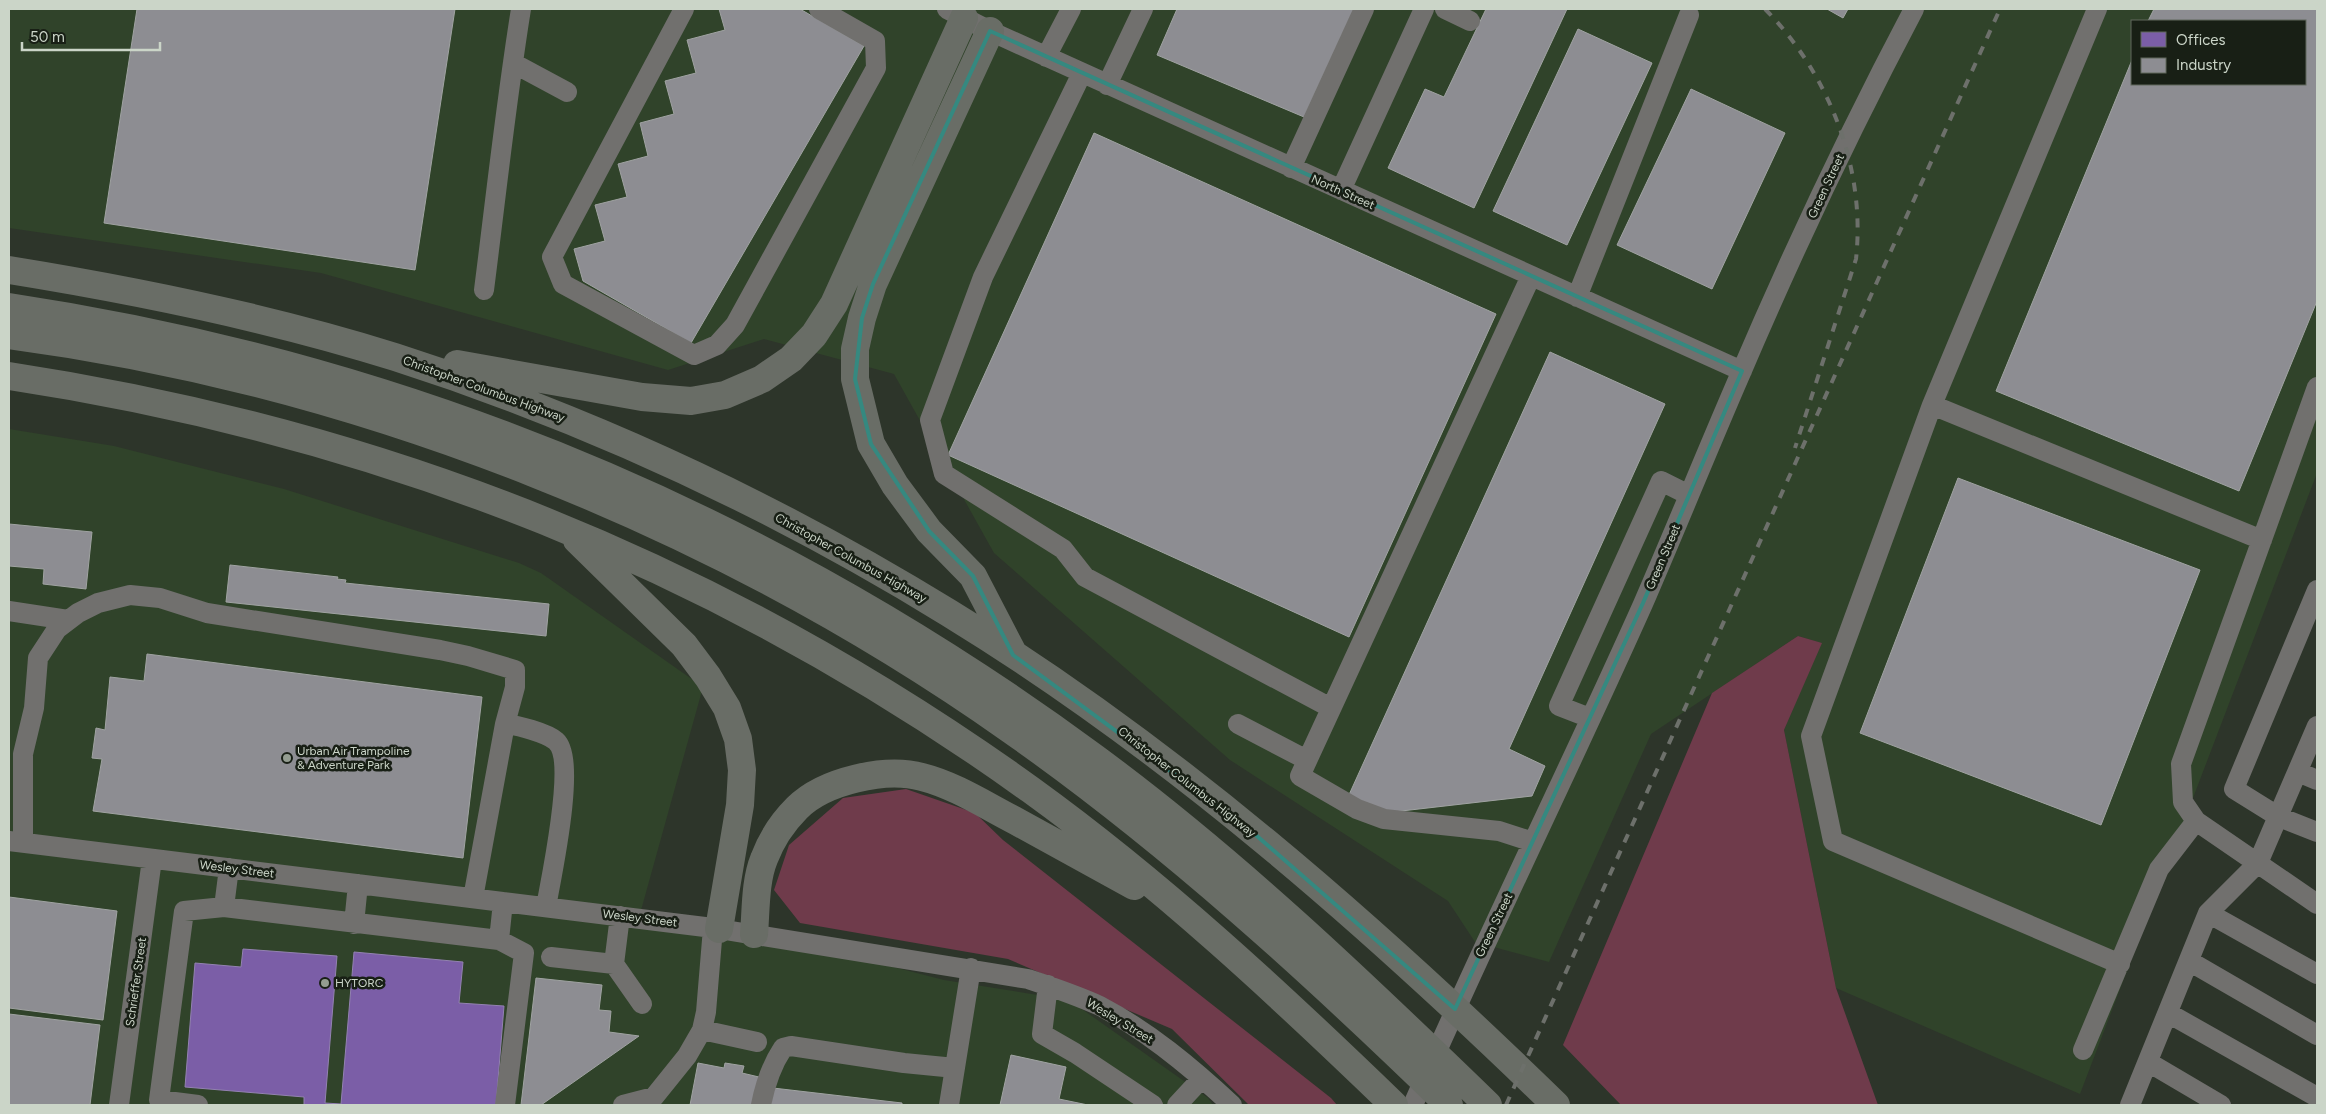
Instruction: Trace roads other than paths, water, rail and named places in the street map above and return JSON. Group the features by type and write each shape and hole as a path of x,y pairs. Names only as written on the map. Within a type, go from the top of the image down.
{"highway":[{"path":"362,347 654,398 691,401 725,395 762,380 791,359 808,341 834,304 955,13"},
{"path":"990,32 873,284 862,318 855,349 855,379 871,444 895,485 929,531 973,576 1013,655"},
{"name":"Christopher Columbus Highway","path":"9,270 95,284 215,308 362,347 509,396 596,431 678,467 789,522 897,582 1013,655 1153,754 1250,830 1418,974 1556,1105"},
{"path":"9,308 185,339 315,372 389,394 471,422 569,459 694,515 814,576 931,645 988,682 1098,760 1248,882 1397,1018 1488,1105"},
{"path":"9,335 154,360 219,374 348,409 475,452 538,476 653,525 722,558 840,621 954,691 1062,767 1168,849 1219,892 1386,1044 1449,1105"},
{"path":"9,376 153,401 310,440 447,483 566,529 692,586 768,625 867,681 971,748 1094,837 1190,917 1394,1105"},
{"path":"566,529 684,645 708,676 726,708 738,739 742,770 740,805 716,928"},
{"path":"754,934 758,889 764,860 777,832 798,807 828,788 859,778 890,773 921,776 972,797 1190,917"}],"street":[{"path":"484,290 521,9"},
{"path":"684,9 552,257 563,284 694,355 717,345 735,325 876,68 875,41 819,9"},
{"path":"1046,57 1072,9"},
{"path":"1107,85 1143,9"},
{"path":"1291,168 1364,9"},
{"path":"1341,190 1424,9"},
{"path":"1445,9 1470,21"},
{"name":"Green Street","path":"1413,1105 1469,976 1534,842 1643,603 1742,372 1865,101 1914,9"},
{"path":"2097,9 1932,405 1810,736 1834,841 2120,964"},
{"name":"North Street","path":"955,13 990,32 1742,372"},
{"path":"1577,297 1689,15"},
{"path":"513,63 567,92"},
{"path":"1082,73 983,277 930,420 944,474 1063,549 1085,577 1331,708"},
{"path":"1531,276 1300,776 1357,809 1384,819 1499,830 1534,842"},
{"path":"2317,387 2181,764 2183,802 2196,821 2317,904"},
{"path":"1932,405 2262,540"},
{"path":"1590,718 1559,706 1661,481 1689,495"},
{"path":"2317,590 2234,789 2280,818 2317,832"},
{"path":"16,842 23,754 34,708 38,658 57,629 68,620 98,603 130,595 160,598 208,613 468,656 515,670 515,687 505,724 473,898"},
{"path":"9,611 68,620"},
{"path":"505,724 516,725 556,740 563,751 565,784 546,907"},
{"path":"1238,724 1307,760"},
{"path":"2130,1105 2208,913 2258,863 2280,818 2317,726"},
{"path":"2298,772 2317,780"},
{"path":"2084,1050 2159,869 2196,821"},
{"name":"Wesley Street","path":"16,842 716,928 972,968 1028,979 1048,985 1100,1007 1131,1025 1202,1078 1232,1105"},
{"name":"Schrieffer Street","path":"119,1105 152,859"},
{"path":"224,906 229,868"},
{"path":"354,924 358,884"},
{"path":"499,940 503,902"},
{"path":"198,1105 159,1100 161,1081 184,911 224,906 354,924 499,940 524,953 505,1105"},
{"path":"2208,913 2317,974"},
{"path":"620,916 614,964 642,1004"},
{"path":"623,1105 654,1096 687,1056 702,1030 706,1012 716,928"},
{"path":"551,957 614,964"},
{"path":"2188,961 2317,1035"},
{"path":"949,1105 972,968"},
{"path":"1048,985 1042,1034 1075,1053 1153,1105"},
{"path":"2168,1013 2317,1097"},
{"path":"702,1030 757,1042"},
{"path":"761,1105 764,1089 777,1057 783,1048 791,1046 904,1063 955,1068"},
{"path":"2148,1062 2221,1105"},
{"path":"1177,1105 1202,1078"}],"railway":[{"path":"1765,9 1788,35 1808,63 1825,93 1838,124 1848,157 1855,191 1858,225 1856,259 1795,448"},
{"path":"1506,1105 2000,9"}],"place":[{"name":"Urban Air Trampoline & Adventure Park","path":"287,758"},
{"name":"HYTORC","path":"325,983"}]}
